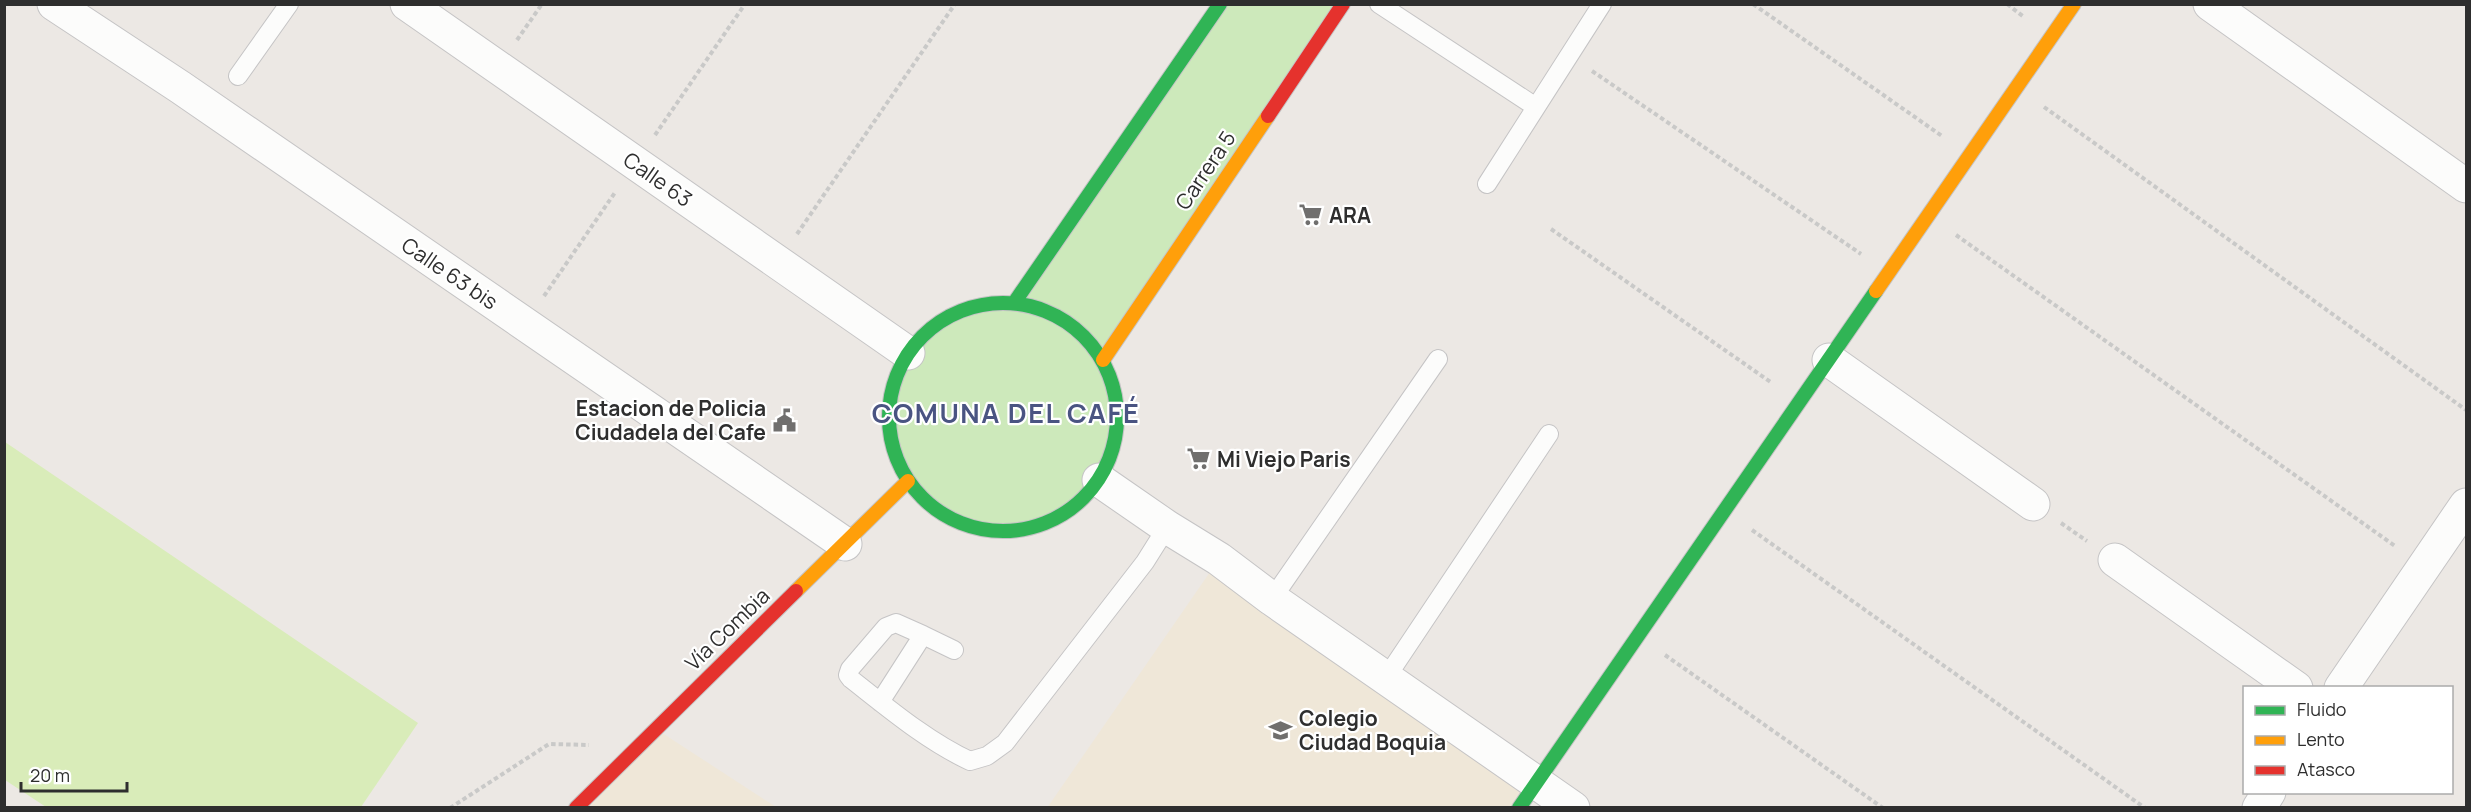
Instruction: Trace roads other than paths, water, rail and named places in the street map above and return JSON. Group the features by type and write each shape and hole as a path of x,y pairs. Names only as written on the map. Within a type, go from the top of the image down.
{"main road":[{"path":"1014,303 1220,4"},
{"name":"Carrera 5","path":"1102,360 1343,4"},
{"path":"1528,795 2074,4"},
{"path":"1014,303 1049,312 1080,332 1102,360 1114,389 1117,420 1112,451 1099,480 1077,504 1050,522 1020,531 988,531 956,522 929,506 908,481 897,461 891,440 889,417 891,394 908,353 929,330 955,313 984,304 1014,303"},
{"name":"Vía Combia","path":"576,807 908,481"}],"street":[{"name":"Calle 63 bis","path":"54,4 180,87 845,544"},
{"name":"Calle 63","path":"407,4 908,353"},
{"path":"2210,4 2466,186"},
{"path":"1829,360 2033,504"},
{"path":"1099,480 1167,527 1219,559 1272,599 1386,678 1528,795 1573,807"},
{"path":"2342,686 2466,505"},
{"path":"2115,560 2295,686"},
{"path":"2259,807 2268,794"}],"lane":[{"path":"238,76 289,4"},
{"path":"1379,4 1536,107"},
{"path":"1488,184 1602,4"},
{"path":"1272,599 1438,359"},
{"path":"1386,678 1549,434"},
{"path":"954,650 896,623 886,627 850,669 848,675 880,702 952,753 970,761 987,756 1005,743 1144,562 1167,527"},
{"path":"880,702 923,635"}],"place":[{"name":"ARA","path":"1311,215"},
{"name":"Estacion de Policia Ciudadela del Cafe","path":"784,420"},
{"name":"Mi Viejo Paris","path":"1199,459"},
{"name":"Colegio Ciudad Boquia","path":"1281,730"}],"district":[{"name":"COMUNA DEL CAFÉ","path":"1006,412"}]}
